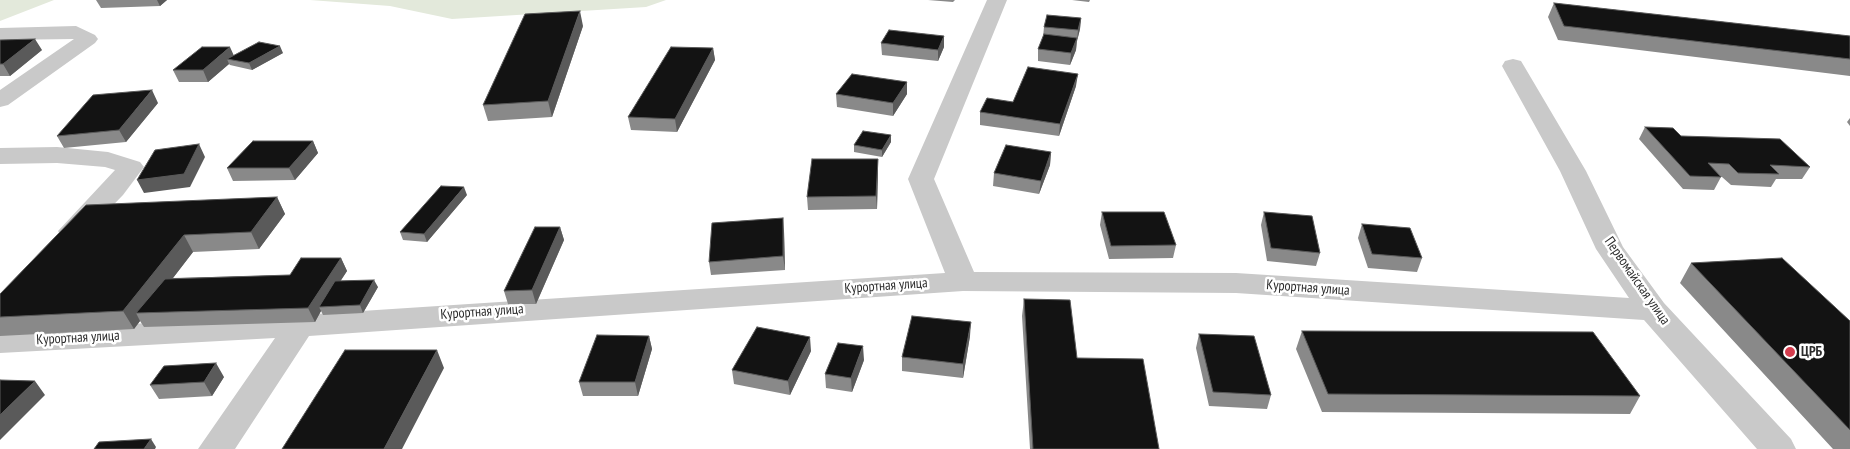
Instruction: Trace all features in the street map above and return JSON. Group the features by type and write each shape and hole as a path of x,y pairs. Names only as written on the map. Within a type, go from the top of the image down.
{"street":[{"path":"964,281 921,179 997,0"},
{"path":"0,34 76,32 88,39 0,100"},
{"name":"Первомайская улица","path":"1512,66 1573,171 1610,249 1653,310 1778,449"},
{"path":"0,156 57,155 108,160 131,167 114,189 54,249"},
{"name":"Курортная улица","path":"0,342 300,326 964,281 1236,283 1653,310"},
{"path":"216,449 300,326"}],"shaded area":[{"path":"0,0 54,0 0,21"},
{"path":"310,0 666,0 646,7 452,19 390,6"}],"building":[{"path":"1554,3 1850,36 1850,59 1564,26"},
{"path":"580,11 548,101 483,105 525,14"},
{"path":"1047,15 1081,18 1078,30 1044,27"},
{"path":"889,30 944,36 938,50 881,43"},
{"path":"1044,34 1077,38 1071,53 1038,49"},
{"path":"35,39 3,64 0,64 0,40"},
{"path":"259,42 280,46 249,63 227,59"},
{"path":"202,47 230,47 203,70 173,70"},
{"path":"671,47 713,48 675,119 628,117"},
{"path":"1028,67 1078,74 1060,124 980,112 987,98 1013,102"},
{"path":"852,74 907,82 893,103 836,94"},
{"path":"152,90 119,130 57,136 93,95"},
{"path":"1645,127 1673,128 1681,136 1780,139 1810,167 1770,165 1779,174 1738,173 1729,164 1708,163 1721,177 1690,176"},
{"path":"863,131 891,135 882,150 854,145"},
{"path":"253,141 313,141 289,168 227,168"},
{"path":"199,144 184,174 137,180 155,150"},
{"path":"1006,145 1051,152 1041,181 994,173"},
{"path":"812,159 878,159 876,196 807,197"},
{"path":"441,186 464,187 424,234 400,232"},
{"path":"277,197 251,232 184,235 123,311 0,317 0,294 86,205"},
{"path":"1102,212 1164,212 1176,245 1111,246"},
{"path":"1264,212 1312,216 1320,253 1271,248"},
{"path":"783,218 783,256 709,262 712,223"},
{"path":"1362,224 1410,228 1422,258 1372,254"},
{"path":"535,227 560,227 532,290 504,291"},
{"path":"301,258 341,258 308,308 136,313 165,279 290,275"},
{"path":"1782,258 1850,321 1850,430 1691,263"},
{"path":"374,280 360,305 319,307 335,281"},
{"path":"1024,299 1070,300 1077,358 1143,359 1159,449 1033,449"},
{"path":"912,316 971,322 963,364 902,357"},
{"path":"757,327 810,337 788,381 732,370"},
{"path":"1302,331 1593,332 1640,396 1328,394"},
{"path":"1199,334 1254,336 1271,395 1213,392"},
{"path":"597,335 649,336 635,382 579,382"},
{"path":"838,343 863,346 851,378 825,374"},
{"path":"345,350 437,350 384,449 282,449"},
{"path":"216,363 204,382 150,385 164,366"},
{"path":"0,380 35,381 0,415"},
{"path":"151,439 144,449 94,449 99,442"}],"place":[{"name":"ЦРБ","path":"1790,352"}]}
